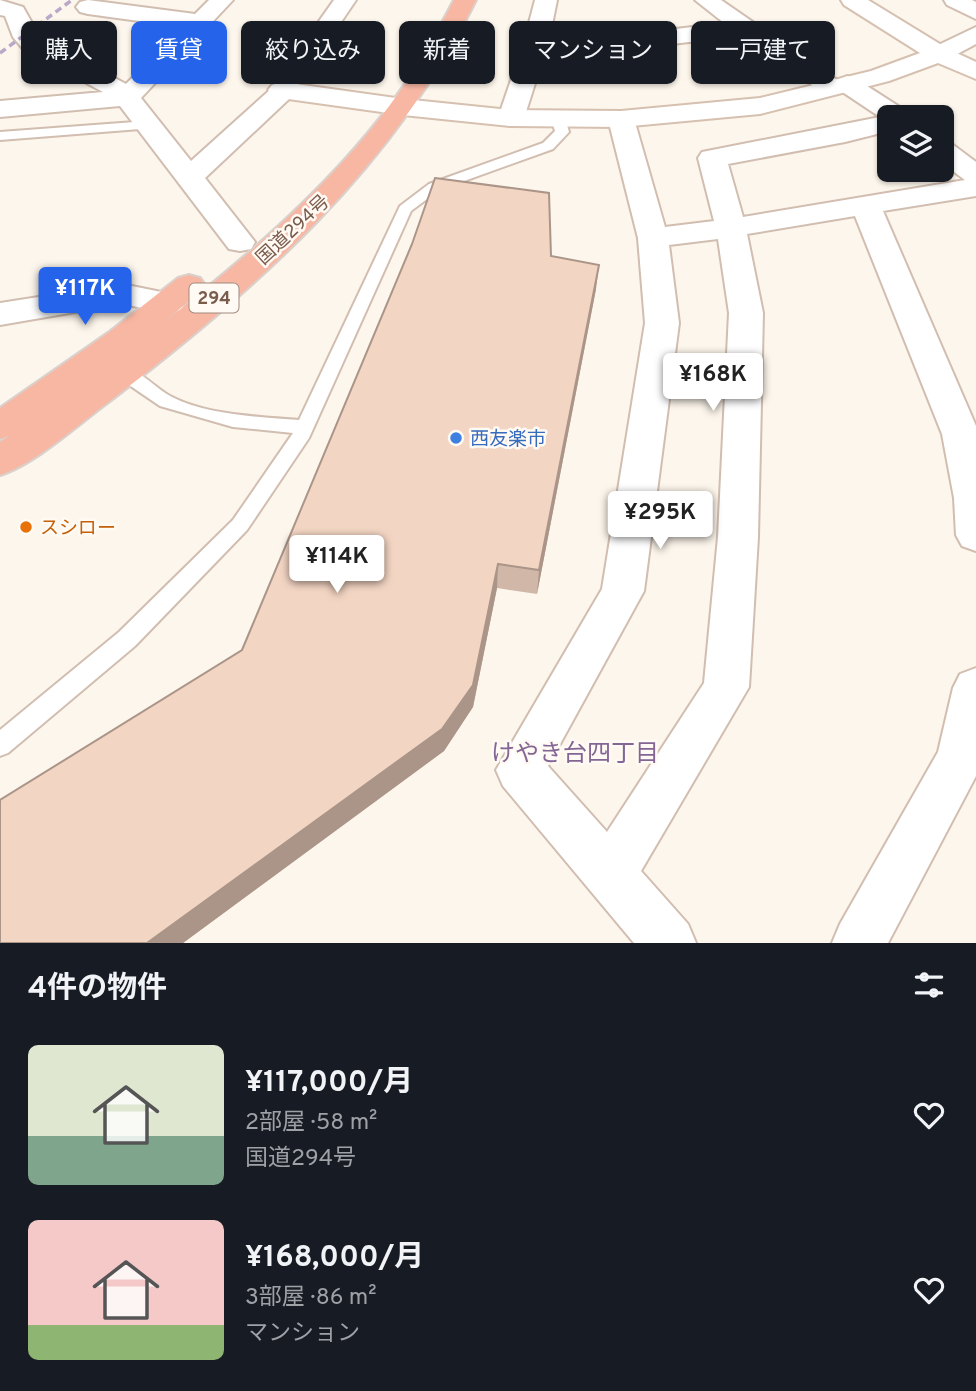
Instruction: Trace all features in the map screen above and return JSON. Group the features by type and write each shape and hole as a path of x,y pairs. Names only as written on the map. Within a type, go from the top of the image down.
{"highway":[{"path":"427,21 439,0"},
{"name":"国道294号","path":"0,426 169,303 303,185 446,41 465,0"},
{"name":"国道294号","path":"0,461 122,372 251,267 326,197 388,99"}],"street":[{"path":"202,21 222,0"},
{"path":"189,178 281,90 345,0"},
{"path":"541,21 546,0"},
{"path":"706,0 736,21"},
{"path":"852,0 939,54 976,71"},
{"path":"955,0 976,12"},
{"path":"72,21 92,4 195,21"},
{"path":"0,7 15,12 21,27"},
{"path":"281,90 388,99 511,118 621,119 760,106 909,67 976,34"},
{"path":"109,84 127,99 240,242"},
{"path":"0,108 127,99 141,84"},
{"path":"511,118 522,84"},
{"path":"835,84 877,106"},
{"path":"621,119 653,238 662,323 623,592 520,770 669,943"},
{"path":"610,874 726,687 738,537 746,313 731,229 712,158 877,126"},
{"path":"954,159 976,175"},
{"path":"653,238 731,229 976,187"},
{"path":"866,206 961,434 974,498 976,535"},
{"path":"0,314 122,294 169,303"},
{"path":"859,943 961,757 976,688"}],"lane":[{"path":"0,745 127,639 240,525 305,427 405,209 435,187 548,146 562,132 558,118"},
{"path":"0,136 148,125"},
{"path":"122,372 166,402 233,421 305,427"}],"building":[{"name":"西友楽市","path":"435,178 549,193 551,256 599,265 539,570 498,564 473,685 442,729 147,943 0,943 0,800 242,650 412,244"}],"railway":[{"path":"0,53 72,0"}],"place":[{"name":"西友楽市","path":"456,438"},
{"name":"スシロー","path":"26,527"}],"district":[{"name":"けやき台四丁目","path":"575,753"}]}
